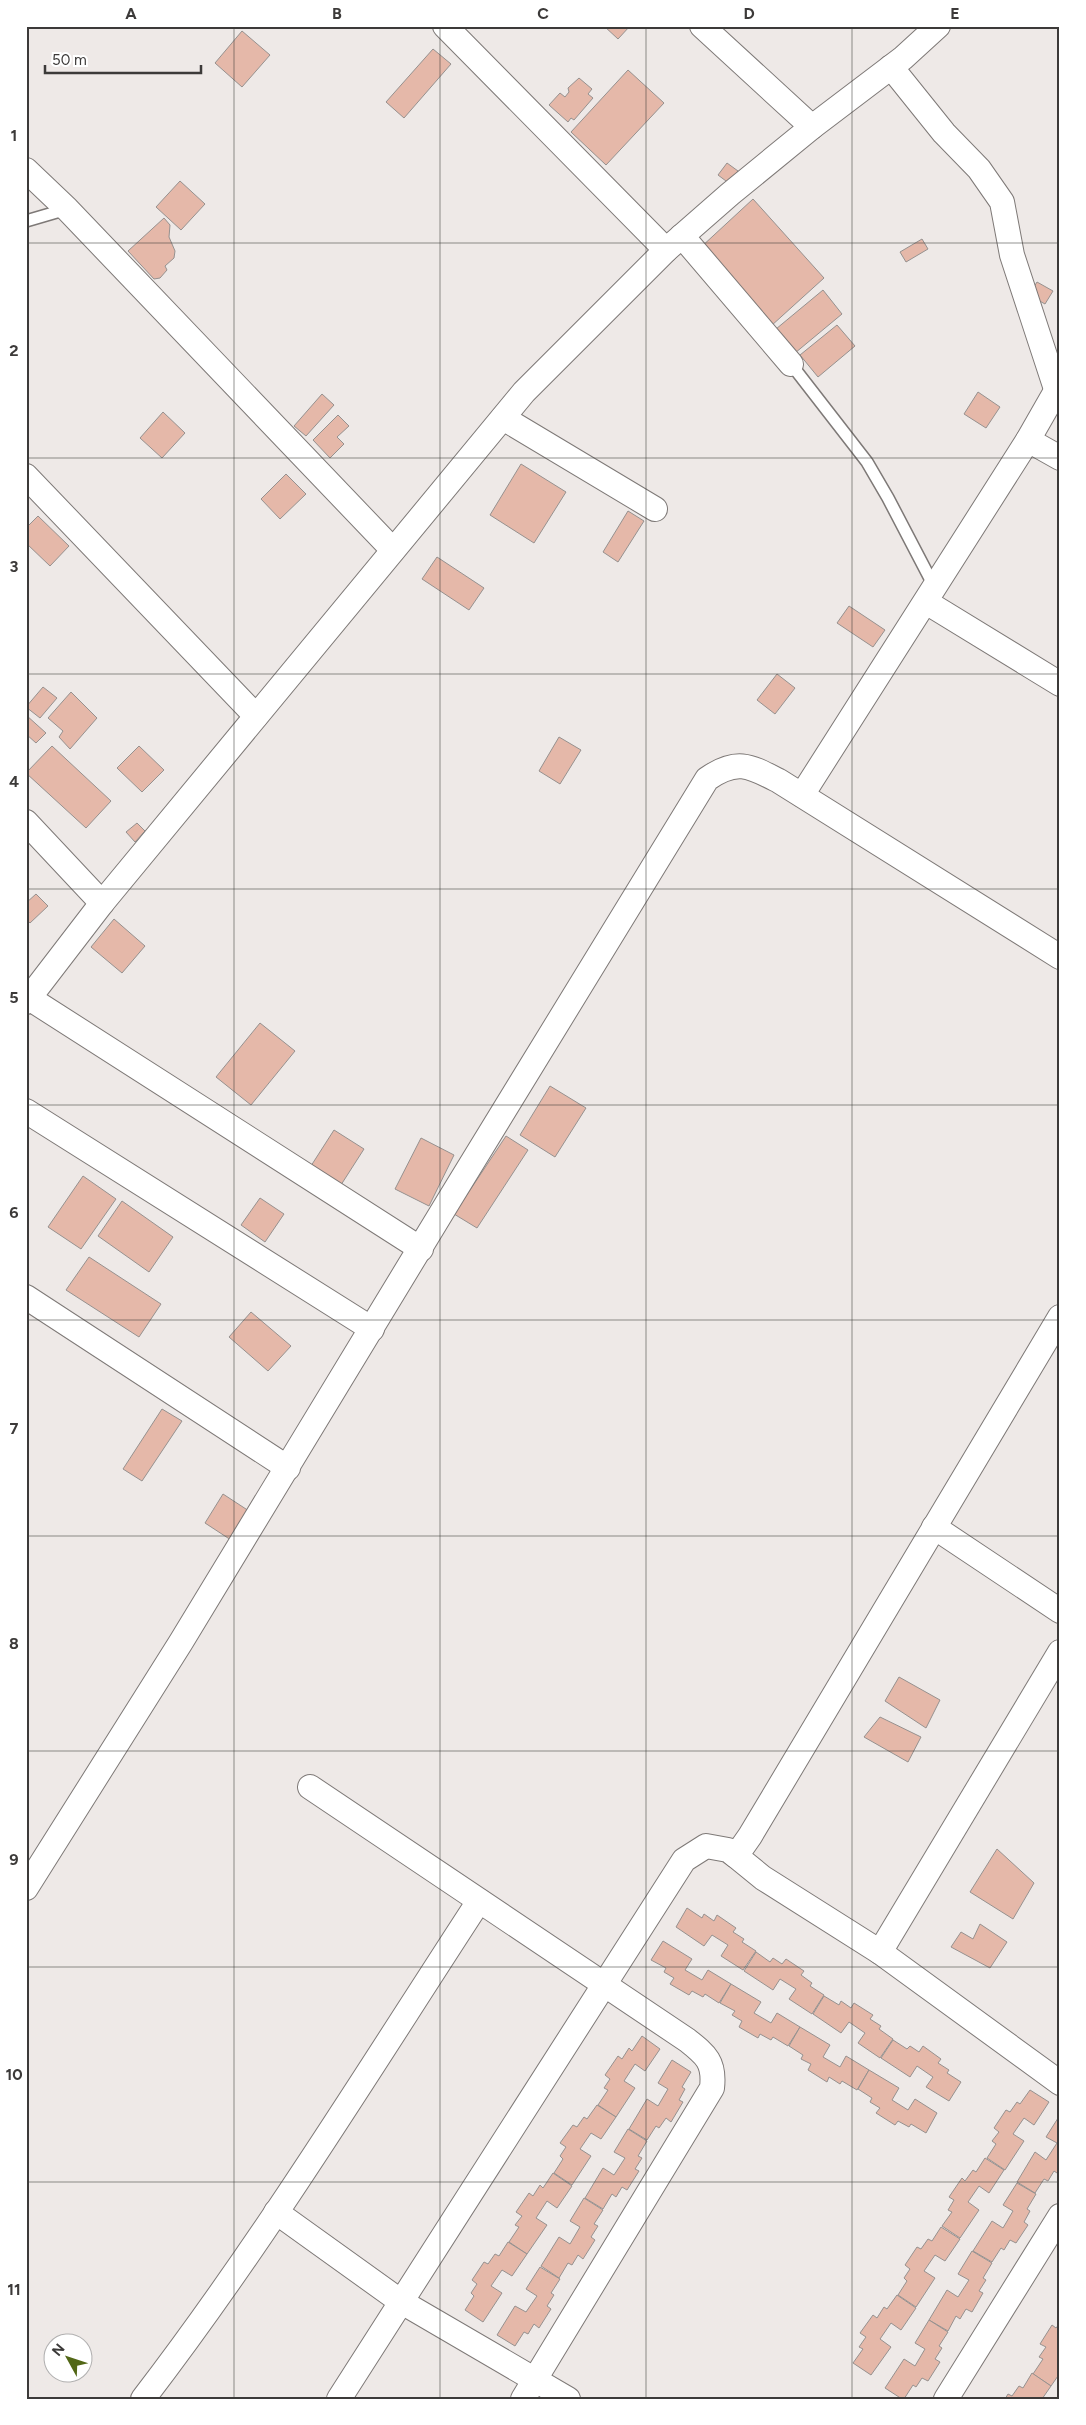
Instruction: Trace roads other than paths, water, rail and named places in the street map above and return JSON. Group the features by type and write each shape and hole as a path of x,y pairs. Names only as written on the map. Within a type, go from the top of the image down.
{"street":[{"path":"446,26 674,243 791,364"},
{"path":"702,26 812,128"},
{"path":"420,1248 28,1000 102,903 524,392 674,243 812,128 891,67 925,30"},
{"path":"802,795 1028,440 1058,386 1012,255 1002,202 980,169 944,133 891,67"},
{"path":"26,170 67,209 393,550"},
{"path":"503,418 655,509"},
{"path":"1028,440 1060,458"},
{"path":"26,476 256,716"},
{"path":"930,595 1060,684"},
{"path":"26,1888 182,1642 420,1248 708,779 721,770 734,765 754,768 802,795 1060,956"},
{"path":"26,822 102,903"},
{"path":"26,1111 372,1329"},
{"path":"26,1297 288,1468"},
{"path":"736,1856 750,1836 1060,1317"},
{"path":"934,1527 1060,1611"},
{"path":"880,1952 1060,1652"},
{"path":"310,1787 702,2052 714,2072 712,2088 529,2389"},
{"path":"339,2399 400,2300 684,1860 706,1846 728,1850 763,1878 880,1952 1060,2083"},
{"path":"143,2399 179,2352 276,2212 479,1901"},
{"path":"276,2212 529,2389 568,2399"},
{"path":"946,2399 1060,2216"}],"lane":[{"path":"26,221 67,209"},
{"path":"791,364 867,462 888,498 930,595"}]}
